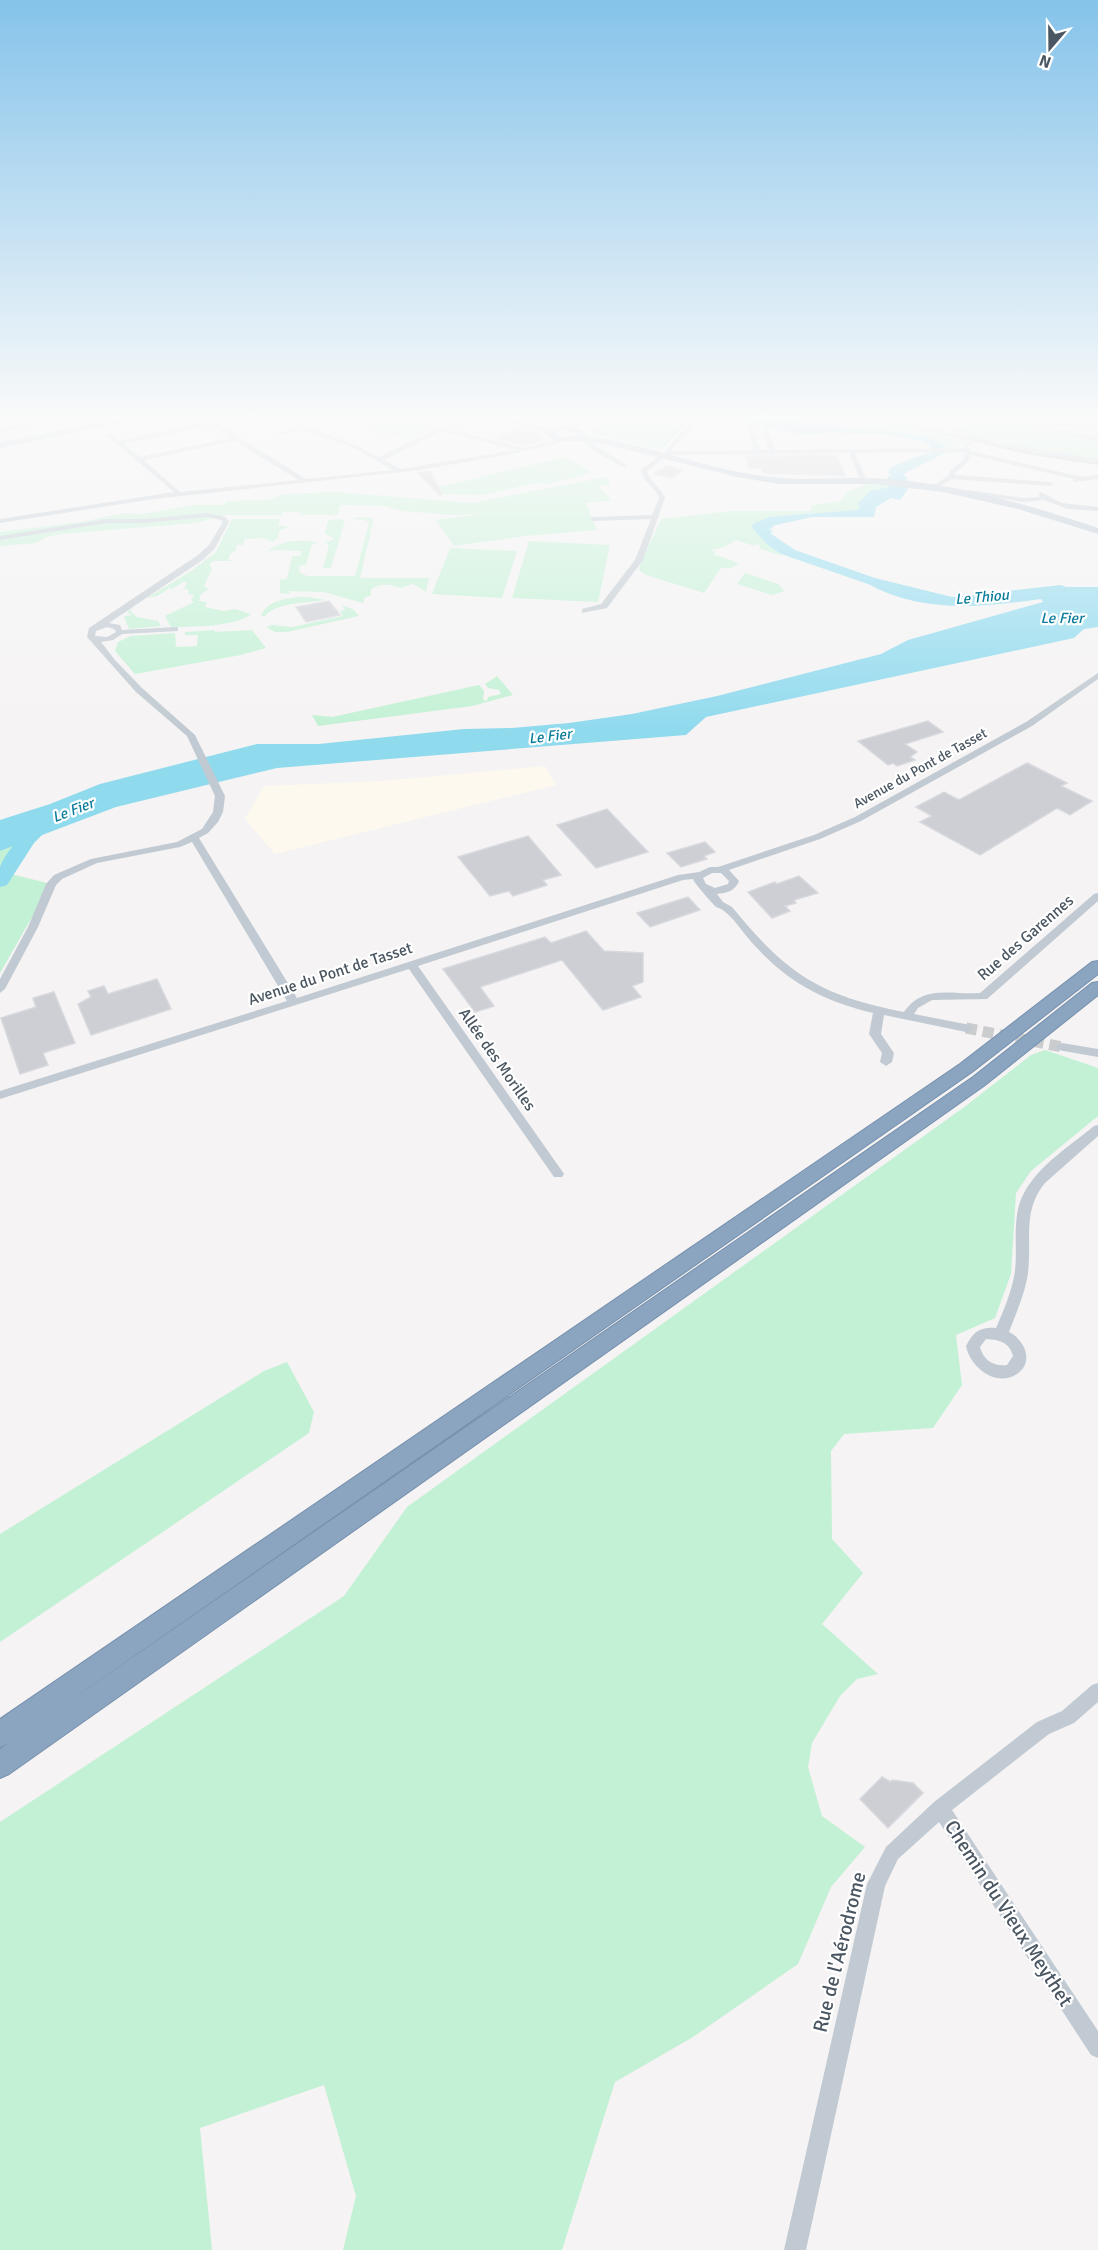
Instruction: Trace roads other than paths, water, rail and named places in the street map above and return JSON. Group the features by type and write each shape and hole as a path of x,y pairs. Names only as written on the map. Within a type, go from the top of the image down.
{"highway":[{"path":"0,1734 966,1068 1098,966"},
{"path":"0,1765 979,1081 1098,987"}],"main road":[{"path":"1067,521 1098,531"}],"street":[{"path":"0,538 107,521 145,521"},
{"path":"0,989 33,927 51,884 58,877 94,861 162,849 194,838 213,822 218,812 212,787 192,744 179,727 112,662 90,633 201,557 213,545 222,528 218,521"},
{"path":"585,611 604,606 620,588 641,556 654,521"},
{"path":"106,652 117,632 116,620 120,612"},
{"path":"96,628 107,626 117,632"},
{"path":"94,638 117,632 168,627"},
{"name":"Avenue du Pont de Tasset","path":"702,883 706,871 719,870 817,837 858,819 1029,724 1098,675"},
{"path":"194,838 294,1003"},
{"path":"728,909 725,890 734,884 732,876 742,861"},
{"path":"719,870 732,876"},
{"name":"Avenue du Pont de Tasset","path":"0,1095 670,882 702,883 725,890"},
{"path":"702,883 718,904 728,909 773,957 805,984 839,999 966,1028"},
{"name":"Rue des Garennes","path":"908,1015 913,1006 928,997 983,996 1098,896"},
{"name":"Allée des Morilles","path":"411,964 558,1174"},
{"path":"879,1009 875,1034 888,1053 886,1062"},
{"path":"1062,1047 1098,1053"},
{"path":"1001,1334 1021,1277 1023,1222 1029,1196 1042,1179 1098,1130"},
{"name":"Rue de l'Aérodrome","path":"795,2250 876,1884 892,1853 940,1808 1043,1728 1068,1717 1098,1691"},
{"name":"Chemin du Vieux Meythet","path":"940,1808 1098,2048"}],"water":[{"name":"Le Fier","path":"760,521 794,521 772,526 773,528 769,529 773,532 770,533 795,550 875,578 952,597 1061,585 1098,587 1098,627 1084,629 1074,638 706,717 686,735 277,768 116,807 0,851 0,820 50,804 100,784 257,744 319,744 464,729 569,723 632,714 717,696 881,654 908,640 1043,602 1041,599 953,606 910,600 781,554 768,545 752,528 753,524"}],"waterway":[{"path":"0,881 27,840 49,819"}],"tunnel":[{"path":"966,1028 1062,1047"}],"water label":[{"name":"Le Thiou","path":"982,597"}]}
